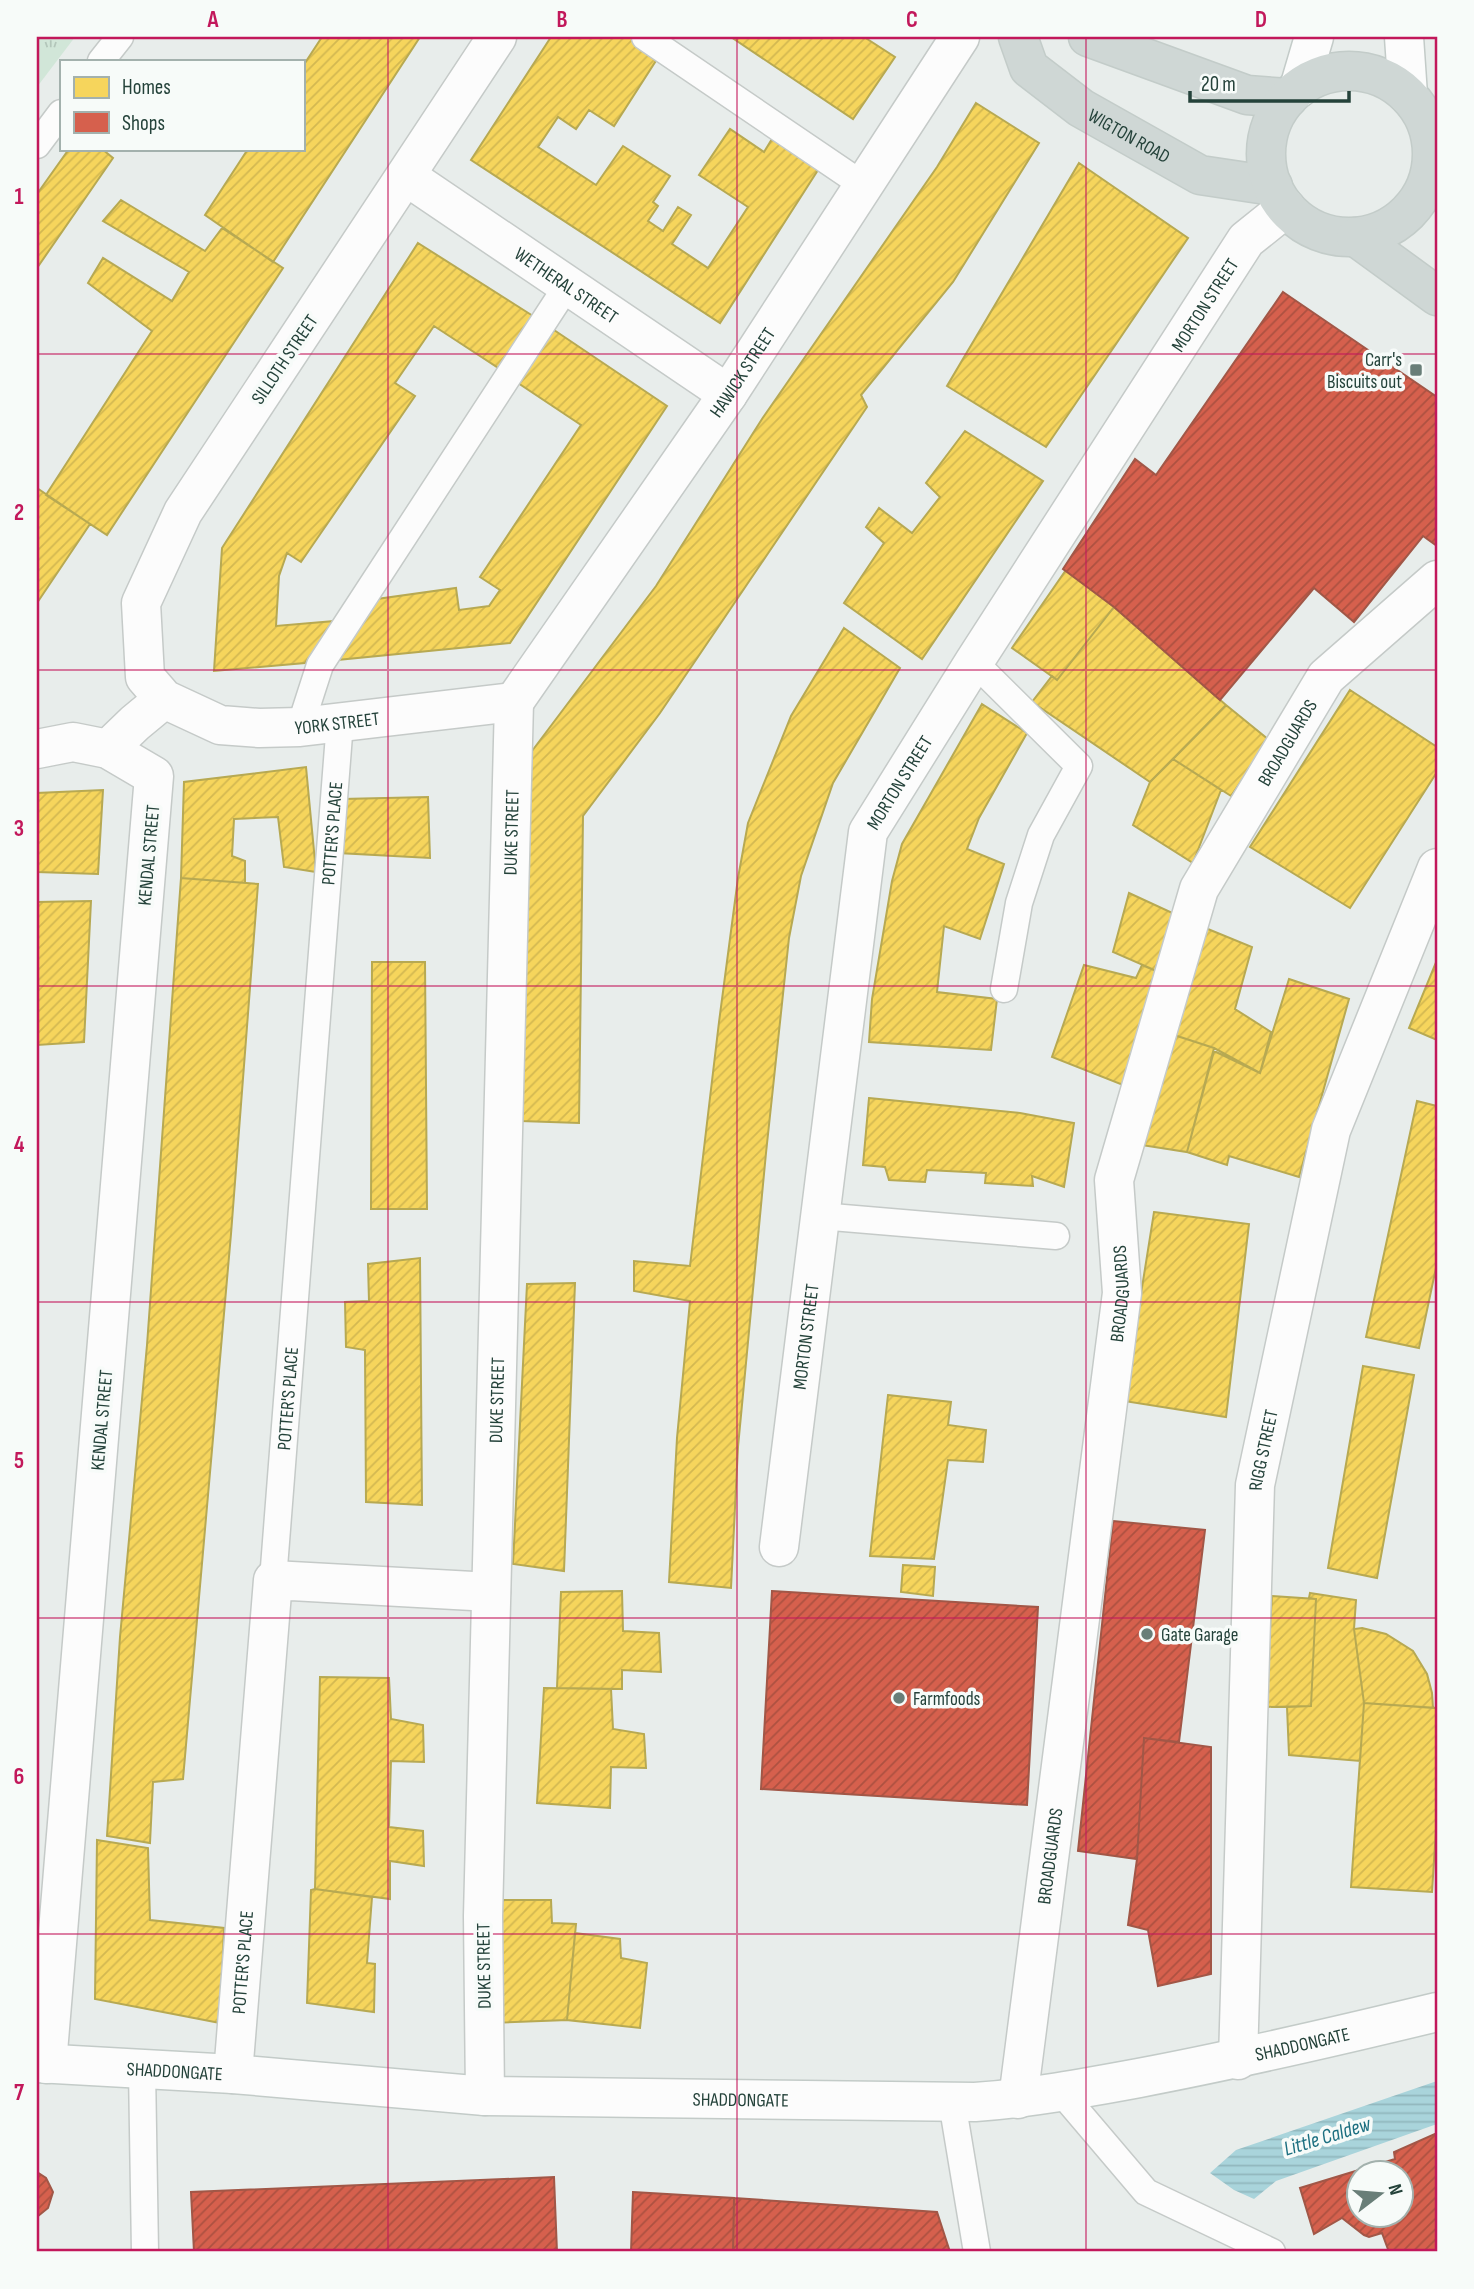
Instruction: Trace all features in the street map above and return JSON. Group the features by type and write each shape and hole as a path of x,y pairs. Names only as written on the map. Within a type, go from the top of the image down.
{"main road":[{"name":"WIGTON ROAD","path":"1018,37 1029,68 1082,108 1200,175 1280,197"},
{"path":"1088,37 1247,95 1293,93"},
{"path":"1342,71 1367,72 1389,81 1428,129 1430,173 1421,197 1404,217 1382,230 1356,237 1336,236 1301,222 1280,197 1266,164 1267,141 1274,118 1293,93 1319,76 1342,71"},
{"path":"1356,237 1437,296"}],"street":[{"name":"SILLOTH STREET","path":"164,699 145,677 141,603 183,512 497,37"},
{"name":"HAWICK STREET","path":"514,702 728,394 960,37"},
{"path":"1293,93 1314,37"},
{"path":"1404,37 1428,129"},
{"name":"WETHERAL STREET","path":"406,176 728,394"},
{"name":"MORTON STREET","path":"779,1547 868,832 974,662 1246,240 1280,197"},
{"name":"BROADGUARDS","path":"1018,2099 1122,1293 1114,1180 1199,889 1326,677 1437,580"},
{"path":"37,749 73,742 108,749 164,699"},
{"name":"YORK STREET","path":"164,699 220,725 259,728 300,727 514,702"},
{"name":"DUKE STREET","path":"485,2096 483,1916 514,702"},
{"name":"KENDAL STREET","path":"42,2063 154,776 108,749"},
{"name":"RIGG STREET","path":"1238,2060 1255,1485 1331,1130 1437,868"},
{"path":"273,1580 491,1592"},
{"name":"POTTER'S PLACE","path":"233,2074 273,1580"},
{"name":"SHADDONGATE","path":"42,2063 233,2074 485,2096 951,2102 1018,2099 1238,2060 1437,2012"}],"lane":[{"path":"102,60 120,37"},
{"path":"645,37 863,185"},
{"path":"37,145 60,114"},
{"path":"300,727 320,665 567,286"},
{"path":"974,662 1079,766 1041,835 1019,903 1004,989"},
{"name":"POTTER'S PLACE","path":"273,1580 340,722"},
{"path":"820,1216 1056,1236"},
{"path":"142,2069 145,2252"},
{"path":"1061,2092 1146,2192 1272,2252"},
{"path":"951,2102 977,2252"}],"green space":[{"path":"37,37 75,37 37,87"}],"water":[{"name":"Little Caldew","path":"1437,2081 1437,2124 1276,2181 1254,2199 1234,2190 1210,2173 1236,2150"}],"building: Homes":[{"path":"322,37 420,37 273,262 205,215 247,150 304,150 304,64"},
{"path":"551,37 630,37 659,56 614,126 589,110 576,129 558,117 538,147 596,185 623,146 670,176 653,202 658,206 648,221 663,231 678,207 691,215 672,244 708,268 748,207 699,175 730,129 764,152 772,139 818,170 720,323 471,160"},
{"path":"731,37 864,37 895,57 853,119"},
{"path":"976,103 1039,143 953,282 861,395 867,407 660,713 583,816 579,1123 521,1121 526,759 656,586 762,419 937,167"},
{"path":"68,150 103,150 113,158 37,268 37,194"},
{"path":"1079,163 1188,238 1046,447 947,386"},
{"path":"121,200 205,251 222,228 283,268 107,535 46,495 152,331 88,283 103,258 172,301 189,272 103,221"},
{"path":"418,243 533,316 500,369 434,326 395,383 415,396 301,562 287,553 279,576 276,626 335,621 305,663 214,671 222,548"},
{"path":"554,330 667,406 510,643 337,660 377,599 456,588 459,610 489,606 500,590 480,577 581,425 518,383"},
{"path":"965,431 1043,481 922,659 844,603 884,543 866,527 879,508 912,533 940,497 926,483"},
{"path":"37,488 90,524 37,603"},
{"path":"1066,570 1114,607 1057,680 1012,648"},
{"path":"1114,607 1226,705 1150,782 1032,702 1052,676 1057,680"},
{"path":"844,628 900,668 833,783 801,876 789,938 738,1447 731,1588 669,1582 677,1438 690,1301 634,1291 634,1261 690,1266 719,1022 748,823 791,716"},
{"path":"1350,690 1437,747 1437,772 1350,908 1250,847"},
{"path":"982,704 1027,733 979,818 967,849 1004,864 980,939 944,926 937,992 997,999 991,1050 869,1042 872,999 892,881 902,844"},
{"path":"1226,705 1269,740 1231,796 1173,759"},
{"path":"1173,759 1221,790 1193,863 1133,825 1150,782"},
{"path":"306,767 316,872 284,867 278,817 234,819 232,856 245,861 245,883 181,878 184,782"},
{"path":"103,790 98,874 37,872 37,793"},
{"path":"428,797 430,858 338,853 342,799"},
{"path":"181,878 258,884 231,1234 183,1779 153,1782 150,1843 107,1836 120,1637 147,1345"},
{"path":"1129,893 1179,916 1161,973 1113,952"},
{"path":"91,901 84,1042 37,1045 37,902"},
{"path":"1203,927 1252,947 1235,1009 1271,1032 1260,1073 1214,1048 1168,1033"},
{"path":"1437,960 1437,1040 1409,1028"},
{"path":"372,962 425,962 427,1209 371,1209"},
{"path":"1084,965 1136,978 1142,965 1161,973 1123,1085 1052,1057"},
{"path":"1289,979 1349,999 1299,1177 1229,1156 1227,1165 1187,1152 1214,1051 1260,1073"},
{"path":"1168,1033 1214,1048 1187,1152 1135,1144"},
{"path":"869,1098 1020,1113 1074,1123 1064,1187 1032,1176 1033,1186 985,1183 986,1173 927,1170 925,1182 889,1180 885,1167 863,1165"},
{"path":"1417,1101 1437,1106 1437,1263 1419,1348 1366,1337"},
{"path":"1154,1212 1249,1224 1226,1417 1124,1401"},
{"path":"420,1258 422,1505 366,1502 365,1350 346,1347 345,1302 369,1301 368,1264"},
{"path":"575,1283 564,1571 513,1564 527,1284"},
{"path":"1363,1366 1414,1375 1377,1578 1328,1568"},
{"path":"888,1395 951,1402 948,1425 986,1430 983,1462 948,1460 934,1559 870,1556"},
{"path":"903,1565 935,1567 933,1596 901,1592"},
{"path":"622,1591 623,1631 659,1633 661,1672 622,1670 622,1689 557,1688 561,1592"},
{"path":"1310,1593 1356,1600 1354,1629 1364,1703 1360,1761 1289,1755 1287,1707 1311,1706 1316,1599 1309,1598"},
{"path":"1272,1596 1316,1599 1311,1706 1265,1707"},
{"path":"1362,1628 1386,1634 1413,1651 1427,1674 1433,1708 1364,1703 1354,1629"},
{"path":"320,1677 389,1678 391,1719 423,1725 424,1762 391,1761 389,1827 423,1831 424,1866 390,1861 390,1899 315,1889"},
{"path":"544,1688 611,1689 613,1729 644,1734 646,1768 611,1767 610,1808 537,1803"},
{"path":"1364,1703 1437,1708 1437,1814 1432,1892 1351,1887"},
{"path":"97,1840 148,1848 150,1920 224,1928 220,2023 95,1999"},
{"path":"311,1890 372,1897 367,1963 375,1964 374,2012 307,2003"},
{"path":"502,1900 551,1900 552,1923 576,1924 567,2020 490,2023"},
{"path":"575,1933 620,1939 621,1958 647,1963 640,2028 567,2020"}],"building: Shops":[{"path":"1283,292 1437,397 1437,546 1423,536 1354,622 1314,588 1220,700 1114,607 1063,569 1135,459 1156,475"},
{"name":"Gate Garage","path":"1113,1521 1205,1530 1179,1742 1144,1738 1137,1859 1078,1851"},
{"name":"Farmfoods","path":"772,1591 1038,1607 1027,1805 761,1789"},
{"path":"1144,1738 1211,1747 1211,1974 1158,1986 1148,1930 1128,1925 1137,1859"},
{"path":"1437,2133 1437,2252 1389,2252 1382,2233 1369,2237 1358,2230 1414,2230 1414,2160 1392,2160 1395,2159 1394,2152"},
{"path":"37,2172 46,2178 53,2192 48,2208 37,2217"},
{"path":"1344,2175 1344,2220 1342,2218 1314,2234 1300,2188"},
{"path":"554,2177 557,2252 194,2252 191,2192"},
{"path":"633,2192 734,2198 733,2252 631,2252"},
{"path":"734,2198 937,2212 950,2252 733,2252"}],"place":[{"name":"Carr's Biscuits out","path":"1416,370"},
{"name":"Gate Garage","path":"1147,1634"},
{"name":"Farmfoods","path":"899,1698"}]}
